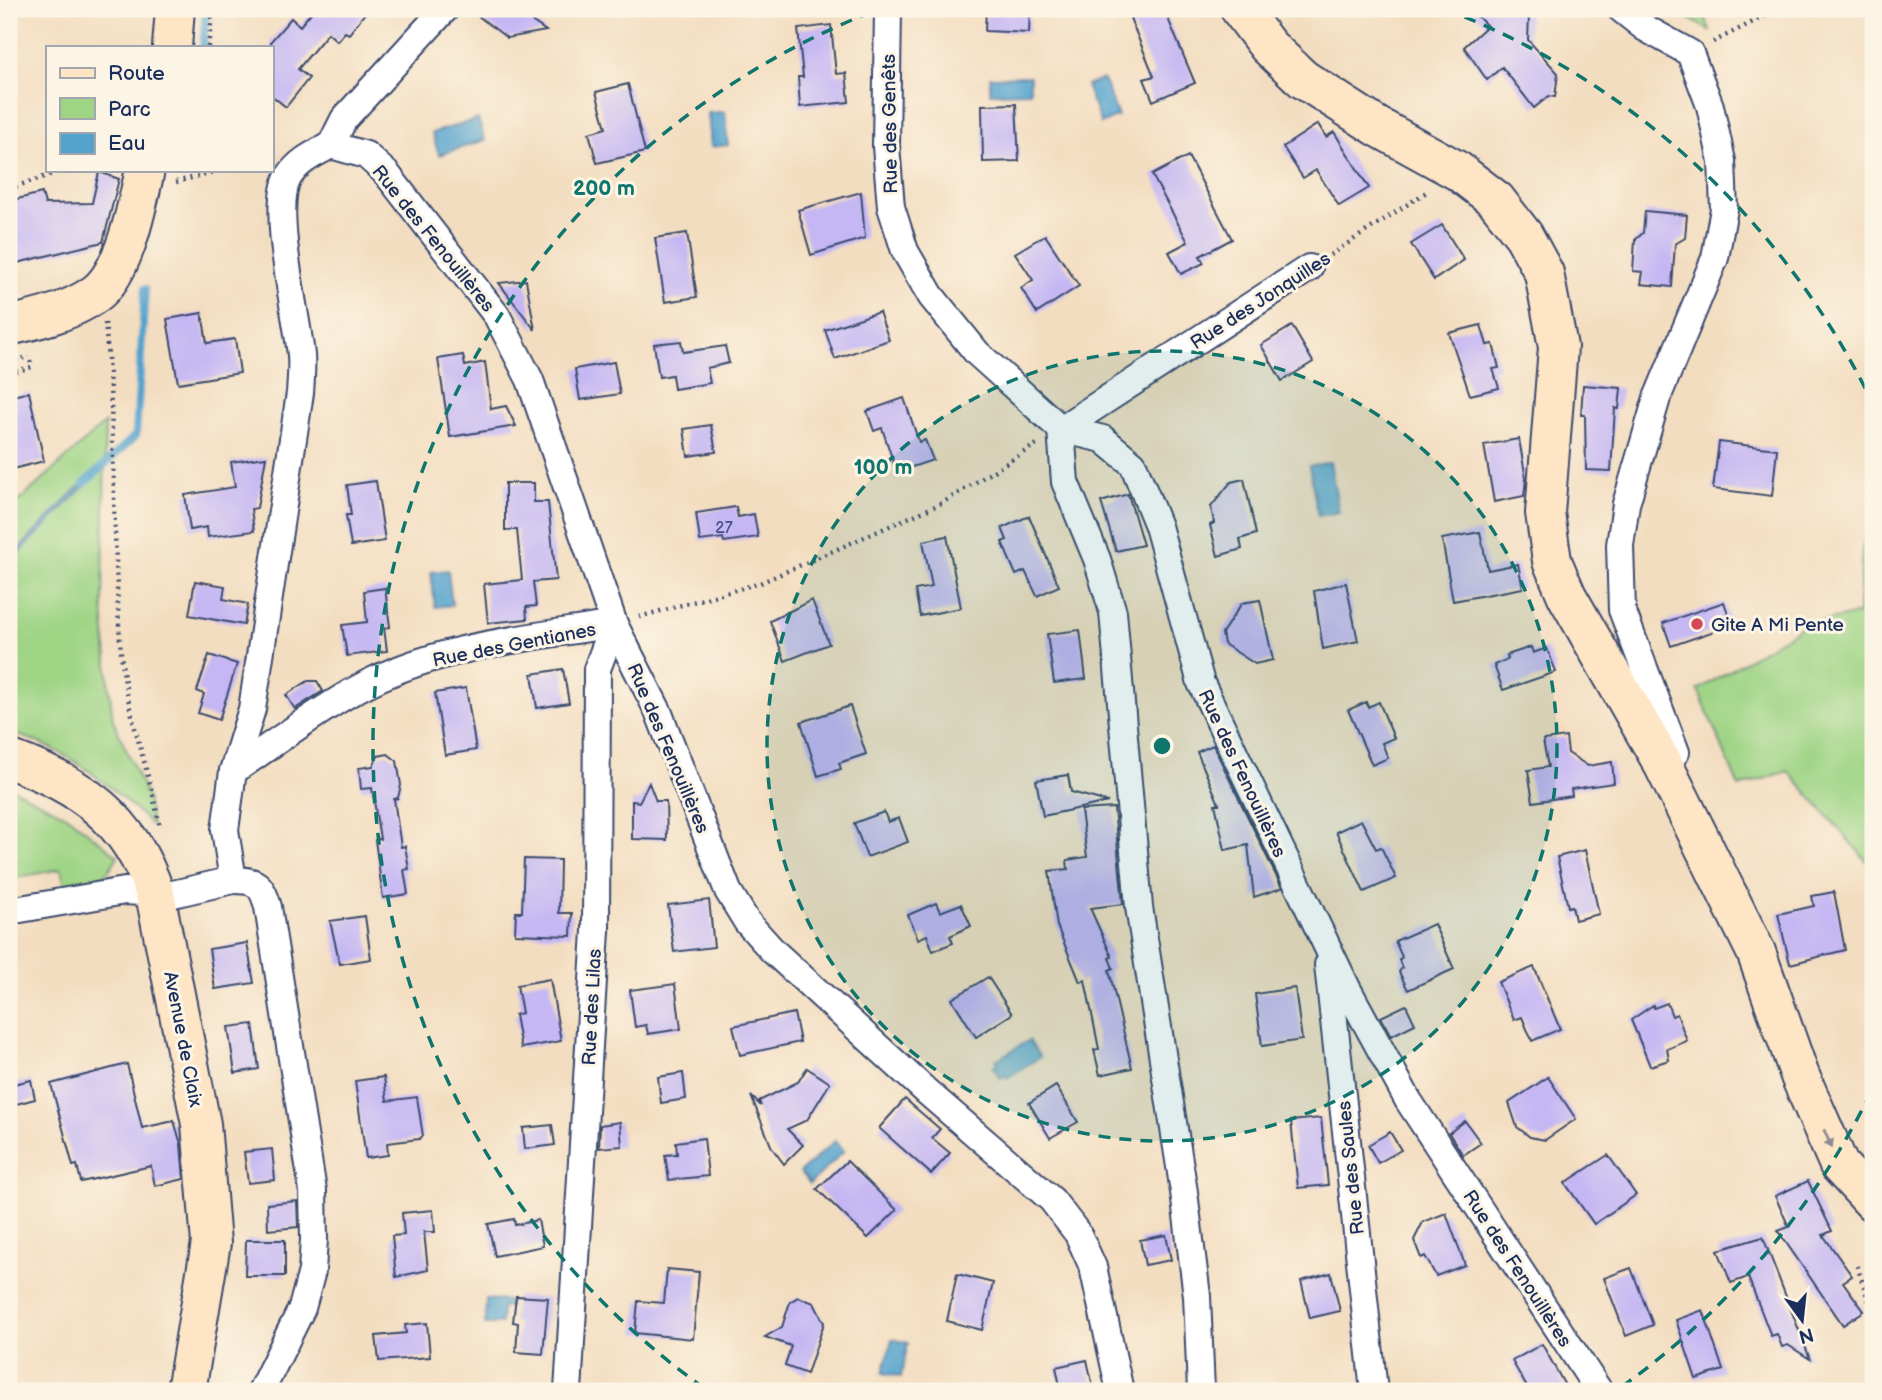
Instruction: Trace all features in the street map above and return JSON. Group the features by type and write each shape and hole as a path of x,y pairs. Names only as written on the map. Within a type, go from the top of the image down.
{"street":[{"path":"172,46 175,9"},
{"path":"233,880 225,830 233,771 251,709 300,393 302,358 283,229 283,196 288,178 304,159 331,145 345,118 445,9"},
{"name":"Rue des Genêts","path":"888,9 886,146 891,207 905,251 931,296 977,353 1061,429"},
{"path":"1240,9 1268,46 1303,79 1378,127 1458,171 1496,200 1524,236 1544,273 1558,347 1545,513 1552,561 1567,596 1663,764 1756,952 1800,1076 1839,1165 1873,1202"},
{"path":"1621,9 1645,28 1690,53 1710,106 1722,161 1724,209 1715,258 1657,398 1626,504 1620,545 1622,610 1676,752 1663,764"},
{"name":"Rue des Fenouillères","path":"331,145 366,155 387,174 497,316 530,380 614,624 658,711 728,891 747,922 773,951 927,1092 1052,1200 1078,1234 1093,1267 1120,1391"},
{"path":"19,341 49,317 102,289 112,277 157,177"},
{"name":"Rue des Jonquilles","path":"1061,429 1310,268"},
{"path":"1061,429 1065,482 1097,559 1113,612 1139,907 1184,1192 1197,1296 1201,1391"},
{"name":"Rue des Fenouillères","path":"1061,429 1102,439 1133,464 1157,526 1201,683 1325,945 1408,1100 1599,1391"},
{"name":"Rue des Gentianes","path":"233,771 358,688 410,666 458,652 614,624"},
{"name":"Rue des Lilas","path":"568,1391 596,931 597,669 614,624"},
{"name":"Avenue de Claix","path":"9,759 50,774 87,796 118,826 143,859 155,894 201,1124 211,1243 186,1391"},
{"path":"9,911 125,891 173,894 233,880 252,880 262,887 268,907 313,1191 312,1271 302,1308 261,1391"},
{"name":"Rue des Saules","path":"1325,945 1374,1391"}],"path":[{"path":"208,46 213,9"},
{"path":"1690,53 1779,9"},
{"name":"Rue des Jonquilles","path":"1310,268 1458,171"},
{"path":"157,177 203,172"},
{"path":"9,189 55,173"},
{"path":"99,313 105,324 112,423 121,654 130,706 156,809"},
{"path":"9,373 32,367 19,341"},
{"path":"614,624 760,583 942,503 1061,429"},
{"path":"1857,1266 1873,1314"}],"green space":[{"path":"1673,9 1703,9 1710,31"},
{"path":"105,423 103,606 113,720 147,797 152,825 103,782 69,758 30,739 9,733 9,510"},
{"path":"1873,514 1873,868 1788,771 1739,787 1698,690 1805,625 1859,614 1862,549"},
{"path":"9,787 66,815 118,856 107,872 91,884 66,891 61,869 9,879"}],"water":[{"path":"1030,76 1030,92 990,93 990,77"},
{"path":"1103,79 1118,116 1101,124 1086,86"},
{"path":"725,112 728,145 711,147 708,113"},
{"path":"478,119 485,140 439,155 432,133"},
{"path":"1330,462 1339,512 1318,516 1309,466"},
{"path":"91,474 91,479 9,564 9,559"},
{"path":"448,570 452,605 435,607 431,572"},
{"path":"1029,1040 1040,1057 1007,1078 1005,1075 1001,1078 993,1066 998,1063 996,1060"},
{"path":"835,1141 844,1151 810,1184 800,1172"},
{"path":"486,1299 508,1301 509,1307 502,1307 501,1324 485,1324"},
{"path":"892,1339 908,1343 901,1377 883,1373"}],"building":[{"path":"314,9 368,9 349,34 345,32 337,41 328,33 298,69 309,78 286,107 273,97 271,41 291,18 300,26"},
{"path":"469,9 514,9 546,31 507,38"},
{"path":"986,9 1030,9 1029,33 985,31"},
{"path":"1152,9 1164,9 1195,83 1153,101 1144,79 1154,76 1130,18"},
{"path":"1470,9 1522,9 1529,16 1528,40 1558,73 1555,97 1549,96 1534,108 1502,67 1487,80 1464,47 1487,26"},
{"path":"831,25 836,74 846,73 849,102 800,107 798,77 803,77 798,29"},
{"path":"628,84 645,152 597,163 589,133 606,128 596,92"},
{"path":"1016,104 1019,161 983,162 982,105"},
{"path":"1318,124 1326,137 1334,132 1369,188 1339,206 1316,170 1303,178 1283,147"},
{"path":"1188,156 1232,239 1200,256 1204,263 1181,274 1169,252 1188,242 1152,175"},
{"path":"99,172 119,179 103,242 17,263 9,231 9,201 42,193 45,204 92,203"},
{"path":"861,192 865,238 811,255 798,210"},
{"path":"1645,211 1687,215 1685,238 1675,244 1672,287 1641,284 1643,272 1633,271 1635,240 1643,233"},
{"path":"1442,225 1464,260 1434,280 1411,244"},
{"path":"687,233 697,297 665,302 655,238"},
{"path":"1045,235 1079,286 1037,313 1021,288 1033,280 1015,253"},
{"path":"526,280 535,330 499,283"},
{"path":"879,312 889,340 835,359 825,330"},
{"path":"202,313 207,343 235,339 240,373 178,383 167,319"},
{"path":"1481,325 1487,345 1493,344 1499,368 1493,369 1499,388 1470,395 1449,333"},
{"path":"1292,326 1313,362 1282,381 1261,345"},
{"path":"681,341 683,352 725,346 729,363 707,368 710,383 674,389 672,375 659,377 654,344"},
{"path":"463,355 465,366 485,362 491,409 506,406 516,426 450,437 438,359"},
{"path":"614,362 620,394 580,400 575,369"},
{"path":"1583,385 1621,388 1619,409 1615,408 1611,471 1586,470 1585,415 1581,415"},
{"path":"29,392 44,461 9,470 9,397"},
{"path":"904,398 919,442 925,440 933,460 903,470 900,462 894,464 882,428 874,431 867,411"},
{"path":"711,425 716,452 688,456 684,429"},
{"path":"1519,439 1526,479 1524,496 1494,502 1484,445"},
{"path":"1719,442 1777,449 1772,496 1713,489"},
{"path":"266,457 257,508 251,509 254,531 208,537 207,527 190,530 185,495 235,487 231,462"},
{"path":"1244,479 1256,534 1240,539 1242,549 1218,556 1210,525 1214,523 1211,507 1231,482"},
{"path":"376,481 385,541 351,546 346,515 351,515 347,485"},
{"path":"505,483 534,483 534,502 548,502 556,580 533,582 536,606 526,607 527,619 488,623 484,584 522,580 517,530 505,530"},
{"path":"1128,494 1143,545 1116,551 1101,502"},
{"path":"736,507 738,517 754,514 758,537 724,542 723,538 700,541 696,513"},
{"path":"1029,516 1059,586 1037,596 1025,571 1016,575 1002,542 1007,540 1002,528"},
{"path":"1480,532 1488,570 1518,564 1523,588 1453,601 1442,539"},
{"path":"947,536 961,608 920,616 915,590 932,587 923,541"},
{"path":"195,581 225,586 223,599 248,604 244,625 189,615"},
{"path":"1346,583 1358,641 1323,649 1314,591"},
{"path":"385,588 390,627 384,628 387,651 347,656 342,625 367,622 364,591"},
{"path":"812,600 829,644 785,661 770,621"},
{"path":"1260,600 1273,660 1255,664 1224,644 1222,633 1242,603"},
{"name":"Gite A Mi Pente","path":"1724,602 1732,625 1671,646 1663,623"},
{"path":"1080,630 1086,679 1054,683 1047,634"},
{"path":"1531,647 1533,653 1547,648 1556,672 1503,690 1494,665 1508,659 1507,655"},
{"path":"209,655 237,664 219,720 198,713 204,694 197,691"},
{"path":"563,669 569,703 537,708 532,674"},
{"path":"308,681 317,681 323,691 295,709 286,695"},
{"path":"466,688 476,750 445,755 435,693"},
{"path":"1366,702 1368,707 1379,702 1394,738 1382,743 1388,758 1372,765 1348,710"},
{"path":"850,706 866,754 839,763 841,769 818,776 801,722"},
{"path":"1566,737 1568,753 1588,766 1612,762 1614,783 1571,789 1572,796 1533,802 1528,770 1548,767 1543,740"},
{"path":"1213,745 1282,888 1254,897 1248,845 1225,850 1215,804 1219,804 1197,752"},
{"path":"388,754 397,761 401,785 398,798 394,799 401,847 405,846 409,869 404,870 408,894 383,898 375,840 380,839 372,788 361,789 359,768 373,766 378,756"},
{"path":"1068,775 1071,792 1108,802 1043,816 1036,780"},
{"path":"649,783 656,801 666,801 667,840 632,839 632,801 639,802"},
{"path":"1114,808 1123,904 1090,908 1112,957 1109,958 1113,968 1109,970 1132,1068 1100,1075 1094,1050 1099,1049 1085,980 1080,982 1057,926 1049,871 1068,869 1067,860 1087,857 1081,810"},
{"path":"884,812 888,822 899,818 908,842 867,857 854,823"},
{"path":"1361,820 1376,849 1381,847 1396,878 1364,892 1336,832"},
{"path":"1585,850 1599,914 1575,920 1572,906 1568,907 1557,857"},
{"path":"524,859 560,860 559,913 572,913 571,936 515,934 516,912 522,912"},
{"path":"1834,892 1845,950 1790,964 1778,914 1814,906 1812,896"},
{"path":"709,900 714,947 674,952 668,905"},
{"path":"936,903 940,912 961,904 971,926 950,936 953,943 933,951 927,935 918,939 908,915"},
{"path":"365,916 371,959 340,964 330,921"},
{"path":"1434,924 1454,969 1408,990 1399,972 1402,968 1399,960 1402,957 1395,941"},
{"path":"247,943 254,983 215,989 209,949"},
{"path":"1534,967 1560,1029 1532,1041 1522,1017 1514,1020 1498,982"},
{"path":"988,977 1012,1014 976,1037 952,999"},
{"path":"550,979 561,1041 521,1048 515,1015 522,1013 517,985"},
{"path":"675,984 681,1029 648,1034 646,1025 635,1027 630,990"},
{"path":"1295,988 1302,1040 1262,1046 1255,994"},
{"path":"1667,1003 1672,1016 1677,1014 1687,1041 1667,1049 1669,1060 1650,1066 1631,1020 1653,1005 1654,1008"},
{"path":"1406,1005 1415,1024 1391,1036 1381,1017"},
{"path":"794,1013 800,1042 740,1055 733,1026"},
{"path":"253,1024 259,1069 235,1073 228,1027"},
{"path":"127,1064 142,1128 174,1121 181,1144 184,1179 155,1186 151,1166 81,1182 77,1165 73,1166 51,1084"},
{"path":"807,1068 830,1083 807,1120 787,1129 803,1145 784,1164 772,1148 751,1096 761,1106 759,1101 798,1082"},
{"path":"683,1073 686,1099 661,1103 658,1077"},
{"path":"384,1077 387,1101 417,1097 423,1136 419,1139 387,1143 388,1155 366,1158 355,1081"},
{"path":"1548,1077 1576,1119 1545,1140 1530,1137 1517,1127 1509,1103"},
{"path":"31,1080 35,1099 9,1106 9,1085"},
{"path":"1056,1086 1078,1122 1050,1138 1029,1103"},
{"path":"905,1099 940,1129 932,1138 950,1153 931,1174 879,1128"},
{"path":"1321,1118 1328,1185 1298,1188 1291,1121"},
{"path":"1465,1121 1481,1143 1463,1155 1449,1133"},
{"path":"620,1122 622,1146 599,1148 600,1125"},
{"path":"552,1125 555,1145 525,1149 523,1128"},
{"path":"1390,1132 1401,1150 1378,1163 1368,1145"},
{"path":"704,1138 708,1176 669,1180 665,1155 677,1154 676,1142"},
{"path":"272,1149 275,1180 248,1183 244,1152"},
{"path":"1608,1155 1636,1195 1594,1224 1565,1183"},
{"path":"847,1161 897,1210 868,1238 817,1189"},
{"path":"1808,1181 1832,1231 1823,1235 1852,1276 1843,1282 1864,1311 1843,1325 1778,1231 1789,1227 1775,1196"},
{"path":"297,1201 298,1227 268,1230 267,1204"},
{"path":"433,1210 435,1232 424,1232 428,1270 396,1277 392,1236 404,1235 402,1213"},
{"path":"1446,1213 1465,1265 1436,1276 1425,1256 1421,1258 1414,1240 1423,1222"},
{"path":"514,1219 515,1225 538,1220 543,1246 495,1256 488,1224"},
{"path":"1166,1235 1171,1260 1145,1265 1140,1240"},
{"path":"1763,1237 1810,1359 1788,1345 1782,1347 1777,1334 1771,1336 1748,1277 1731,1283 1718,1250"},
{"path":"246,1240 285,1240 285,1276 245,1276"},
{"path":"1631,1268 1653,1325 1626,1336 1604,1278"},
{"path":"667,1269 699,1272 693,1339 635,1333 638,1301 664,1303"},
{"path":"1331,1273 1340,1311 1310,1318 1301,1281"},
{"path":"957,1274 993,1283 982,1330 947,1321"},
{"path":"516,1296 548,1298 543,1354 516,1352 518,1323 513,1322"},
{"path":"798,1297 814,1303 824,1323 807,1374 785,1366 791,1346 765,1337 782,1327 790,1302"},
{"path":"1703,1310 1723,1370 1696,1379 1676,1320"},
{"path":"427,1323 430,1357 379,1361 376,1336 406,1333 405,1325"},
{"path":"1542,1344 1568,1391 1529,1391 1512,1361"},
{"path":"1087,1360 1094,1391 1061,1391 1056,1367"}],"waterway":[{"path":"203,46 206,9"},
{"path":"84,484 136,435 145,289"}],"place":[{"name":"Gite A Mi Pente","path":"1697,624"}]}
